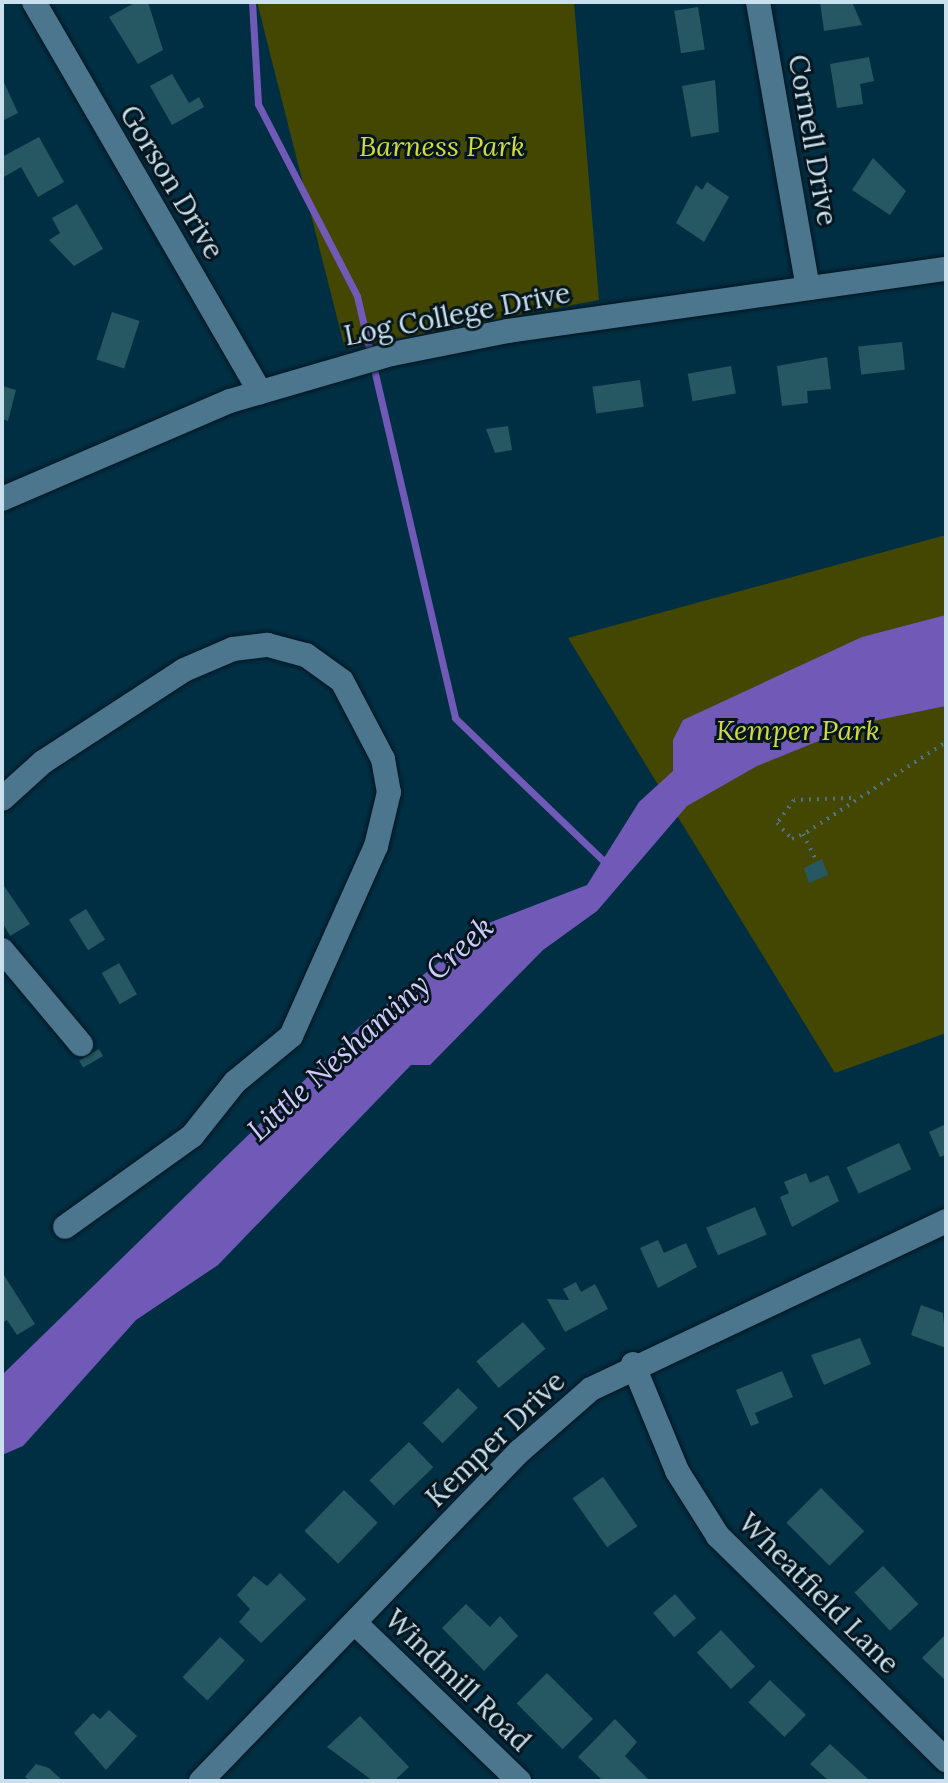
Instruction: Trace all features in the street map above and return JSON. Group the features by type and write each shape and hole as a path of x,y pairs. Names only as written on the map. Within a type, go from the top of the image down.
{"street":[{"name":"Gorson Drive","path":"34,2 260,392"},
{"name":"Cornell Drive","path":"758,2 808,288"},
{"name":"Log College Drive","path":"2,499 260,392 387,356 508,331 946,269"},
{"path":"2,799 43,762 184,670 233,649 268,645 306,655 342,681 383,759 389,792 376,846 291,1036 235,1082 192,1136 65,1227"},
{"path":"2,950 81,1044"},
{"name":"Kemper Drive","path":"201,1781 554,1419 633,1364 946,1221"},
{"name":"Wheatfield Lane","path":"633,1364 677,1471 718,1536 946,1760"},
{"name":"Windmill Road","path":"355,1623 519,1781"}],"path":[{"path":"851,798 794,800 779,811 783,834 803,834 851,798 946,742"},
{"path":"803,834 817,862"}],"green space":[{"name":"Barness Park","path":"257,2 574,2 599,300 345,349"},
{"name":"Kemper Park","path":"946,535 946,1033 835,1073 568,638"}],"water":[{"name":"Little Neshaminy Creek","path":"946,615 946,706 863,723 757,766 687,806 597,911 543,950 430,1065 411,1065 218,1265 136,1320 23,1446 2,1455 2,1375 359,1027 486,924 587,885 639,802 673,771 673,740 683,720 862,637"}],"building":[{"path":"136,2 148,2 163,50 138,64 109,17"},
{"path":"820,2 852,2 862,25 824,31"},
{"path":"698,7 705,49 681,53 674,11"},
{"path":"869,57 874,81 860,84 863,104 837,108 830,64"},
{"path":"172,74 189,103 199,97 204,107 172,125 150,86"},
{"path":"2,78 18,113 2,121"},
{"path":"715,80 719,132 691,137 682,86"},
{"path":"39,137 64,182 38,197 21,167 2,178 2,157"},
{"path":"873,158 906,191 890,215 852,190"},
{"path":"707,182 729,197 704,242 676,223 696,185 702,190"},
{"path":"77,204 103,249 74,266 49,240 60,233 52,218"},
{"path":"112,312 140,321 124,369 97,360"},
{"path":"902,342 905,370 861,374 858,347"},
{"path":"827,357 831,389 807,391 808,403 782,406 777,366"},
{"path":"731,366 736,394 693,401 688,374"},
{"path":"640,380 644,407 596,413 592,387"},
{"path":"2,386 16,390 8,421 2,419"},
{"path":"508,426 512,450 495,453 486,429"},
{"path":"822,859 828,875 809,883 804,868"},
{"path":"2,883 30,924 10,936 2,922"},
{"path":"86,909 105,940 88,950 69,920"},
{"path":"119,963 137,994 120,1004 102,973"},
{"path":"99,1049 103,1056 83,1067 79,1060"},
{"path":"946,1124 946,1155 940,1157 929,1132"},
{"path":"899,1143 911,1169 859,1194 846,1168"},
{"path":"806,1173 810,1183 828,1175 839,1201 792,1227 780,1197 789,1193 784,1182"},
{"path":"755,1207 767,1235 718,1255 706,1228"},
{"path":"658,1240 664,1253 686,1243 697,1267 658,1288 640,1248"},
{"path":"2,1272 35,1324 17,1335 7,1320 2,1323"},
{"path":"576,1282 581,1292 595,1284 608,1309 565,1332 547,1299 569,1300 563,1289"},
{"path":"921,1305 943,1313 946,1348 911,1335"},
{"path":"523,1322 545,1349 499,1388 476,1361"},
{"path":"860,1338 871,1364 824,1385 811,1355"},
{"path":"782,1371 793,1397 755,1413 759,1423 751,1426 736,1390"},
{"path":"458,1388 478,1408 442,1443 423,1423"},
{"path":"409,1442 433,1467 394,1505 369,1480"},
{"path":"603,1477 637,1526 607,1547 573,1498"},
{"path":"821,1488 864,1531 829,1566 786,1523"},
{"path":"344,1490 378,1523 338,1564 304,1531"},
{"path":"883,1566 918,1604 890,1631 854,1593"},
{"path":"280,1573 306,1599 261,1643 239,1622 250,1609 237,1595 254,1576 267,1586"},
{"path":"675,1594 696,1618 674,1637 653,1613"},
{"path":"466,1604 490,1627 500,1616 518,1636 484,1671 442,1628"},
{"path":"721,1630 755,1667 731,1689 697,1653"},
{"path":"944,1636 946,1639 946,1681 922,1658"},
{"path":"220,1637 245,1660 207,1700 182,1677"},
{"path":"547,1673 593,1719 563,1749 517,1703"},
{"path":"770,1680 806,1715 784,1737 748,1702"},
{"path":"109,1710 137,1736 106,1770 74,1733 93,1713 100,1719"},
{"path":"360,1716 409,1767 394,1781 373,1781 327,1747"},
{"path":"615,1719 637,1742 625,1756 650,1781 603,1781 578,1757"},
{"path":"830,1744 868,1779 829,1781 810,1764"},
{"path":"36,1764 49,1768 63,1781 30,1781 25,1777"}],"waterway":[{"path":"252,2 258,104 357,296 455,718 610,867"}]}
